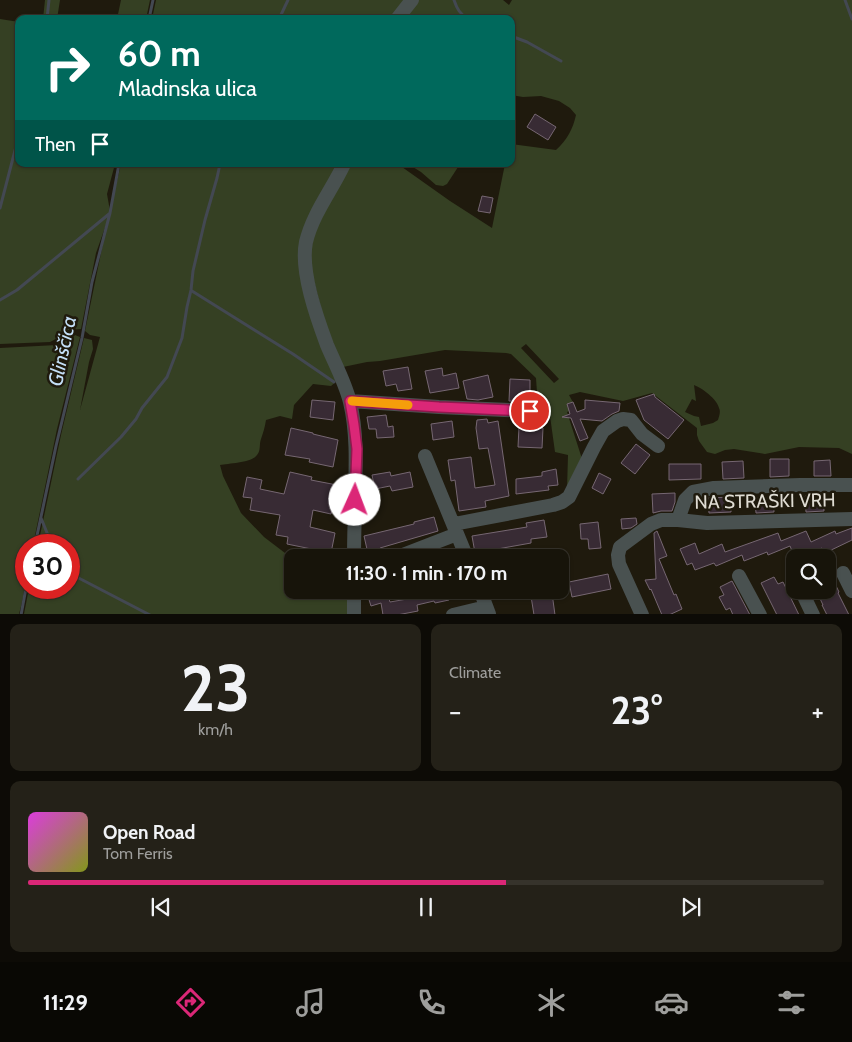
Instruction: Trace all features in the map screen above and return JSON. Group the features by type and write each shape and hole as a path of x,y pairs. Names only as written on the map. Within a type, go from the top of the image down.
{"street":[{"path":"400,15 412,0"},
{"path":"343,167 312,224 306,243 305,261 314,307 350,401 357,449 354,549"},
{"path":"350,401 530,411"},
{"path":"413,549 455,529 562,502 568,497 603,431 617,420 631,420 642,434 658,446"},
{"path":"425,456 463,549"},
{"name":"NA STRAŠKI VRH","path":"678,520 686,500 693,492 714,488 800,484 852,485"},
{"name":"NA STRAŠKI VRH","path":"642,614 619,564 618,555 620,547 651,524 661,520 707,523 852,519"},
{"path":"843,573 852,591"},
{"path":"739,576 760,614"},
{"path":"354,599 354,614"},
{"path":"453,614 488,611 483,599"},
{"path":"806,599 813,614"}],"green space":[{"path":"45,0 60,0 58,15 43,15"},
{"path":"121,0 150,0 147,15 118,15"},
{"path":"156,0 406,0 394,15 153,15"},
{"path":"417,0 503,0 509,5 512,0 852,0 852,454 839,448 799,447 765,454 734,449 715,454 707,452 699,441 697,428 652,393 623,401 580,392 569,395 576,408 567,412 583,462 567,490 568,455 555,452 550,416 538,408 536,378 511,354 445,350 343,367 327,332 309,261 316,225 349,167 402,167 492,228 504,167 515,167 515,145 556,150 569,134 576,115 570,108 559,101 541,96 515,96 515,15 406,15","holes":["526,344 559,379 554,383 521,348","694,385 709,394 718,405 720,411 718,420 701,426 699,417 685,412 692,399 696,401"]},
{"path":"0,19 15,21 15,167 114,167 107,194 110,211 120,167 339,167 301,255 339,379 331,386 313,384 294,405 292,419 280,416 266,420 259,452 254,458 220,465 223,476 241,513 264,537 284,552 284,599 349,599 349,614 24,614 27,599 80,599 80,534 40,534 84,338 92,340 93,349 80,410 100,337 90,335 85,331 108,219 96,253 81,329 67,330 50,342 0,344"},
{"path":"413,167 458,167 447,184 443,186 436,185"},
{"path":"75,335 80,337 57,429 35,534 15,534 15,599 22,599 19,614 0,614 0,348 57,345 68,336"}],"building":[{"path":"535,114 556,127 548,140 527,127"},
{"path":"482,196 493,198 490,213 478,211"},
{"path":"408,367 412,389 398,391 396,384 386,386 383,371"},
{"path":"442,368 443,376 456,373 459,388 430,393 425,371"},
{"path":"488,375 493,397 478,400 467,399 463,381"},
{"path":"510,379 530,380 530,401 509,401"},
{"path":"654,394 655,397 684,420 668,439 644,420 636,400"},
{"path":"312,400 335,402 333,420 310,417"},
{"path":"585,400 620,403 619,411 602,421 580,419 588,438 580,441 571,418 562,417 570,414 567,404 573,402 577,412 585,409"},
{"path":"386,415 388,427 393,426 394,437 377,438 376,429 369,429 367,417"},
{"path":"487,419 488,423 498,421 509,496 485,501 486,507 459,511 455,480 451,481 448,460 471,457 475,488 495,485 488,448 479,449 476,428 477,420"},
{"path":"452,421 454,437 433,440 431,424"},
{"path":"519,427 543,428 542,448 518,447"},
{"path":"291,428 338,440 333,467 309,462 310,459 285,455"},
{"path":"636,444 650,455 635,474 621,463"},
{"path":"770,459 789,459 789,476 770,477"},
{"path":"830,460 831,476 814,476 814,461"},
{"path":"743,461 744,478 723,479 722,462"},
{"path":"669,464 701,464 701,479 669,480"},
{"path":"556,469 558,485 548,486 549,490 516,494 516,479 542,476 542,472"},
{"path":"290,472 312,477 311,480 337,485 331,514 313,510 310,527 335,533 332,549 311,549 287,544 288,537 276,535 280,515 250,510 252,498 243,497 247,477 262,480 260,489 284,494"},
{"path":"390,472 391,476 410,472 413,487 392,491 390,486 375,489 372,475"},
{"path":"599,473 611,479 603,494 592,488"},
{"path":"675,493 672,511 653,513 652,494"},
{"path":"823,495 824,511 806,512 805,496"},
{"path":"731,497 731,512 709,513 708,498"},
{"path":"755,498 773,498 774,512 756,513"},
{"path":"434,517 438,531 380,549 367,549 364,536 414,524 414,522"},
{"path":"636,518 637,524 631,528 622,529 621,519"},
{"path":"544,520 547,537 531,539 531,543 497,549 474,549 472,536 527,527 526,523"},
{"path":"598,522 601,548 589,549 588,539 581,539 580,524"},
{"path":"852,528 852,540 833,549 791,549 790,546 768,555 767,552 744,561 742,555 716,566 714,563 695,570 692,563 687,565 680,549 695,543 699,554 722,544 725,552 778,533 781,541 806,531 811,542 835,531 836,534"},
{"path":"657,531 667,556 659,559 682,609 671,614 662,614 645,580 656,579 654,533"},
{"path":"608,574 611,589 572,597 569,582"},
{"path":"774,577 778,584 783,582 786,588 786,599 791,599 799,614 776,614 761,583"},
{"path":"732,581 749,614 733,614 730,608 726,610 719,597 724,595 720,587"},
{"path":"836,586 848,614 826,614 820,599 836,599"},
{"path":"369,599 389,599 390,602 407,599 449,600 417,605 418,611 402,614 383,614 381,603 371,606"},
{"path":"531,599 553,599 555,614 534,614"}],"waterway":[{"path":"47,15 49,0"},
{"name":"Glinščica","path":"150,15 153,0"},
{"path":"281,15 288,0"},
{"path":"454,0 463,15"},
{"path":"845,0 852,19"},
{"path":"515,38 561,61"},
{"path":"0,208 15,150"},
{"name":"Glinščica","path":"37,534 82,338 92,282 110,213 118,167"},
{"path":"78,479 121,437 167,377 182,338 193,271 219,167"},
{"path":"0,300 17,290 109,214"},
{"path":"192,291 334,382"},
{"path":"41,518 48,534"},
{"path":"80,579 148,614"},
{"name":"Glinščica","path":"21,614 24,599"}],"slow traffic":[{"path":"352,401 408,405"}],"route":[{"path":"355,500 357,449 350,401 530,411"}]}
